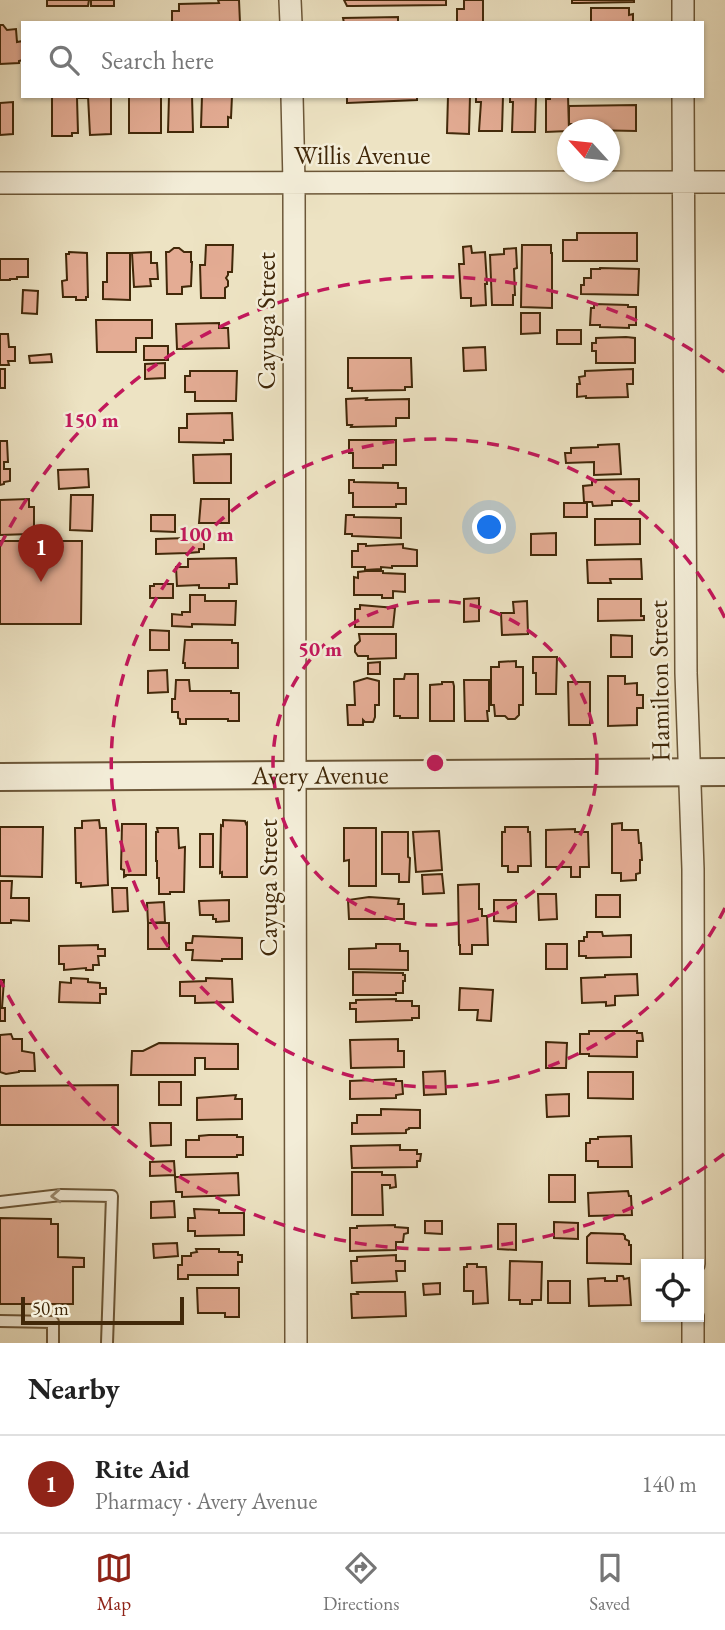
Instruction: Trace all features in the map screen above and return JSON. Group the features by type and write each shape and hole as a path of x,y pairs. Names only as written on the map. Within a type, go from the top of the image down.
{"street":[{"path":"290,0 290,21"},
{"path":"683,0 683,21"},
{"name":"Cayuga Street","path":"292,98 296,1343"},
{"name":"Hamilton Street","path":"683,98 686,673 693,883 694,1259"},
{"name":"Willis Avenue","path":"0,183 725,182"},
{"name":"Avery Avenue","path":"0,777 725,772"},
{"path":"693,1322 693,1343"}],"lane":[{"path":"0,1202 61,1195 112,1196 107,1343"},
{"path":"0,1321 53,1322 53,1343"}],"building":[{"path":"47,0 89,0 88,6 47,6"},
{"path":"91,0 114,0 114,6 91,6"},
{"path":"218,0 239,0 240,21 172,21 172,11 179,11 179,4 219,3"},
{"path":"344,0 446,0 446,5 347,6"},
{"path":"464,0 483,0 483,21 457,21 457,9 464,9"},
{"path":"572,0 634,0 634,2 572,3"},
{"path":"591,8 629,8 629,15 633,14 633,21 591,21"},
{"path":"398,17 398,21 344,21 343,18"},
{"path":"0,25 3,25 7,30 16,29 17,42 21,41 21,60 19,63 0,64"},
{"path":"52,98 77,98 78,133 72,133 72,136 52,136"},
{"path":"88,98 111,98 111,134 90,135"},
{"path":"129,98 161,98 161,133 129,133"},
{"path":"169,98 192,98 193,132 168,132"},
{"path":"202,98 232,98 228,127 201,127"},
{"path":"347,98 417,98 417,100 347,103"},
{"path":"448,98 470,98 469,134 447,133"},
{"path":"476,98 503,98 502,131 479,131 481,102 476,102"},
{"path":"510,98 536,98 535,132 512,132 513,102 510,102"},
{"path":"568,98 569,119 557,119 557,132 546,132 546,99"},
{"path":"13,102 13,134 0,135 0,103"},
{"path":"636,105 636,131 620,131 620,119 569,119 569,106"},
{"path":"577,233 637,233 637,261 563,261 563,240 577,240"},
{"path":"206,245 233,245 232,272 228,272 226,278 228,286 225,288 225,298 201,298 200,265 205,265"},
{"path":"522,245 551,245 552,308 521,307"},
{"path":"471,246 472,253 485,252 486,305 471,306 471,298 461,298 459,264 464,264 463,247"},
{"path":"174,248 191,252 191,286 182,287 182,294 167,294 166,252"},
{"path":"516,248 513,305 492,305 490,255 504,254 504,249"},
{"path":"151,252 151,263 157,263 158,279 150,279 151,286 134,287 132,253"},
{"path":"87,253 86,300 63,297 62,281 67,280 66,254"},
{"path":"107,253 130,253 130,300 103,299 103,282 107,282"},
{"path":"0,259 28,259 28,277 0,280"},
{"path":"591,269 639,269 638,295 581,294 584,278 591,278"},
{"path":"23,290 38,291 37,314 22,313"},
{"path":"594,304 636,307 636,325 629,325 629,328 590,325 591,308 594,308"},
{"path":"521,313 540,313 540,333 521,334"},
{"path":"96,320 152,320 152,338 136,338 136,352 97,352"},
{"path":"219,323 219,328 228,328 229,348 177,349 176,324"},
{"path":"557,330 581,330 581,344 557,344"},
{"path":"0,334 8,334 9,347 15,347 15,361 8,361 9,365 0,365"},
{"path":"596,338 635,338 635,363 596,363 596,351 592,351 592,343 596,343"},
{"path":"144,346 168,346 168,360 144,360"},
{"path":"485,347 486,370 464,371 463,348"},
{"path":"51,354 52,362 30,363 29,356"},
{"path":"348,358 411,358 412,387 405,387 405,390 352,391 352,388 348,388"},
{"path":"165,363 165,378 145,379 145,364"},
{"path":"0,369 5,369 5,388 0,388"},
{"path":"633,369 633,384 627,384 628,397 577,397 579,377 585,376 585,371"},
{"path":"190,371 237,371 236,401 195,401 195,392 185,392 185,376 190,376"},
{"path":"367,398 366,400 409,399 409,418 396,418 396,426 347,425 346,399"},
{"path":"232,413 233,440 224,440 224,443 179,442 179,428 187,428 187,414"},
{"path":"349,440 396,440 396,465 353,468 353,453 349,453"},
{"path":"0,441 7,441 8,462 4,462 4,469 10,469 10,481 0,485"},
{"path":"619,444 621,474 594,475 594,462 566,463 565,453 571,453 571,448"},
{"path":"231,454 231,483 194,483 193,455"},
{"path":"88,469 89,487 59,489 58,470"},
{"path":"639,479 639,501 612,501 612,505 593,506 592,502 584,502 583,486 592,485 592,480"},
{"path":"349,480 398,483 398,488 406,488 406,504 396,504 396,507 353,507"},
{"path":"71,495 93,495 92,531 70,530"},
{"path":"29,499 29,507 34,507 34,528 30,529 30,534 0,535 0,500"},
{"path":"201,499 229,499 229,523 199,523"},
{"path":"564,503 587,503 587,517 564,517"},
{"path":"151,515 175,515 175,532 151,531"},
{"path":"346,515 401,518 401,538 345,534"},
{"path":"595,519 640,519 640,544 595,545"},
{"path":"556,533 556,555 531,555 531,534"},
{"path":"156,539 204,540 204,549 199,549 199,552 156,554"},
{"path":"0,541 82,541 81,624 0,624"},
{"path":"358,544 403,544 403,548 417,550 417,566 365,570 365,567 352,567 352,551 358,551"},
{"path":"236,558 237,584 229,584 229,588 177,586 176,567 188,567 188,559"},
{"path":"641,559 642,579 610,579 611,583 588,583 587,560"},
{"path":"358,572 405,574 405,592 393,591 393,598 382,598 382,595 354,595 354,577 358,578"},
{"path":"173,584 173,598 150,598 150,586"},
{"path":"190,595 205,595 205,601 236,601 235,625 172,626 172,614 190,612"},
{"path":"479,598 479,621 464,622 464,599"},
{"path":"598,599 641,599 641,616 644,616 644,620 598,621"},
{"path":"527,601 528,634 502,635 501,613 514,613 513,602"},
{"path":"360,605 395,608 393,627 355,627 355,609 360,609"},
{"path":"150,630 169,631 169,650 150,650"},
{"path":"359,634 396,634 396,658 368,659 368,656 358,656 355,646 360,641"},
{"path":"611,635 632,636 632,657 611,657"},
{"path":"185,640 232,640 232,643 238,643 238,668 185,668"},
{"path":"533,657 557,657 556,694 536,694"},
{"path":"516,661 516,667 523,667 523,705 519,705 519,715 515,719 495,716 494,705 491,705 491,667 499,667 499,662"},
{"path":"380,662 380,674 368,674 368,663"},
{"path":"167,670 168,692 148,693 148,671"},
{"path":"405,674 418,674 418,718 394,716 394,679 404,679"},
{"path":"608,676 625,676 625,684 637,683 637,695 643,695 643,708 637,708 637,725 608,726"},
{"path":"367,678 379,681 379,705 375,705 373,722 363,720 363,725 348,725 347,705 355,705 354,682"},
{"path":"176,680 189,680 190,691 239,693 239,721 186,719 186,724 180,724 178,712 172,712"},
{"path":"464,680 489,680 488,721 465,721"},
{"path":"453,682 454,721 430,721 430,685"},
{"path":"568,682 590,682 590,725 569,725"},
{"path":"99,820 100,828 106,828 108,885 81,887 81,883 76,883 75,828 82,828 82,821"},
{"path":"223,820 247,823 247,877 222,877 222,872 220,873"},
{"path":"622,823 622,830 638,830 642,860 636,880 621,881 621,873 612,873 612,824"},
{"path":"122,824 146,824 146,875 124,877 124,870 121,869"},
{"path":"0,827 43,827 42,877 0,876"},
{"path":"505,827 528,827 531,866 518,866 518,872 508,872 508,866 502,866 502,832 505,832"},
{"path":"157,828 178,828 179,848 185,847 184,892 159,894"},
{"path":"344,828 376,828 376,886 349,886 349,860 344,861"},
{"path":"575,829 575,832 588,832 589,867 580,867 580,877 571,877 571,867 546,867 546,830"},
{"path":"439,831 442,870 416,872 413,832"},
{"path":"382,832 408,832 409,882 399,882 399,874 382,874"},
{"path":"200,834 213,834 213,867 200,867"},
{"path":"442,874 444,893 423,894 422,875"},
{"path":"0,881 12,881 11,898 29,898 29,921 11,920 11,923 0,923"},
{"path":"479,884 479,909 482,909 482,916 487,916 488,945 472,945 472,954 460,954 458,885"},
{"path":"112,888 127,888 128,911 113,912"},
{"path":"538,894 556,894 557,919 539,920"},
{"path":"596,895 620,895 620,917 596,917"},
{"path":"369,897 399,899 398,904 404,904 404,919 349,919 348,900"},
{"path":"229,900 229,921 216,922 213,915 200,915 199,901"},
{"path":"494,900 516,900 516,922 494,921"},
{"path":"164,902 165,922 148,923 147,903"},
{"path":"148,923 169,923 169,949 148,949"},
{"path":"587,932 602,932 603,936 631,935 631,957 579,956 579,941 584,941"},
{"path":"193,936 242,938 242,959 192,960 193,950 186,950 186,943 192,943"},
{"path":"376,944 400,944 400,951 408,951 408,970 349,969 349,949 376,948"},
{"path":"546,944 567,944 567,969 546,969"},
{"path":"98,945 98,949 105,949 105,956 98,956 99,965 93,965 93,970 64,970 64,964 59,964 59,946"},
{"path":"353,972 403,973 403,993 353,995"},
{"path":"637,974 638,995 615,996 615,1005 606,1006 606,1002 582,1003 581,978"},
{"path":"71,978 100,983 100,988 106,988 106,994 100,994 100,1003 59,1002 60,982 71,983"},
{"path":"206,978 232,979 233,1002 195,1003 195,996 180,996 180,982 206,981"},
{"path":"0,980 4,980 2,1008 5,1008 5,1021 0,1021"},
{"path":"460,988 493,990 491,1021 477,1020 478,1010 459,1010"},
{"path":"356,1000 412,1001 412,1006 419,1006 419,1018 356,1022 356,1009 350,1009 350,1003 356,1003"},
{"path":"589,1031 637,1031 642,1033 643,1041 637,1041 637,1057 580,1054 580,1034 589,1034"},
{"path":"11,1034 13,1039 22,1039 22,1051 34,1053 35,1071 6,1074 0,1072 0,1035"},
{"path":"398,1039 398,1051 404,1051 404,1067 351,1068 350,1040"},
{"path":"546,1042 567,1043 566,1068 546,1068"},
{"path":"159,1043 238,1044 238,1069 205,1069 205,1058 195,1058 195,1075 131,1075 132,1051 143,1051"},
{"path":"445,1071 446,1094 424,1095 423,1072"},
{"path":"588,1072 633,1072 633,1099 588,1098"},
{"path":"350,1081 402,1081 403,1094 396,1095 396,1098 350,1099"},
{"path":"159,1082 181,1082 181,1105 159,1105"},
{"path":"118,1085 118,1125 0,1125 0,1086"},
{"path":"569,1094 569,1116 547,1117 546,1095"},
{"path":"236,1095 235,1099 242,1099 242,1119 197,1120 197,1098"},
{"path":"381,1109 420,1110 420,1128 409,1128 406,1133 352,1134 352,1123 357,1123 357,1115 381,1115"},
{"path":"150,1123 171,1123 171,1145 151,1146"},
{"path":"199,1136 243,1137 243,1155 186,1157 186,1140 199,1140"},
{"path":"631,1136 632,1167 598,1167 598,1161 586,1161 586,1143 590,1143 590,1139"},
{"path":"400,1145 400,1150 417,1150 417,1154 421,1154 417,1167 352,1168 351,1146"},
{"path":"174,1161 175,1175 150,1176 150,1162"},
{"path":"352,1172 395,1175 396,1187 382,1185 383,1215 352,1215"},
{"path":"238,1173 239,1195 182,1197 182,1192 176,1192 175,1177 181,1175"},
{"path":"549,1175 575,1175 575,1202 549,1202"},
{"path":"628,1191 631,1196 632,1215 589,1216 588,1193"},
{"path":"174,1201 175,1217 151,1218 151,1202"},
{"path":"194,1209 244,1213 244,1235 195,1236 195,1231 188,1231 188,1218 195,1218"},
{"path":"0,1218 51,1219 51,1224 58,1224 58,1257 84,1258 84,1267 73,1267 73,1304 0,1304"},
{"path":"425,1221 442,1221 442,1234 425,1233"},
{"path":"554,1222 578,1223 578,1239 554,1238"},
{"path":"498,1224 516,1224 516,1250 498,1249"},
{"path":"395,1225 408,1228 403,1242 396,1242 396,1250 350,1251 350,1228"},
{"path":"591,1233 623,1234 631,1245 631,1264 587,1263 587,1237"},
{"path":"177,1243 178,1256 154,1258 153,1244"},
{"path":"196,1249 238,1252 238,1255 242,1255 242,1262 238,1262 238,1275 188,1275 188,1279 178,1279 178,1265 182,1265 182,1256 191,1256 191,1253 197,1252"},
{"path":"396,1255 396,1261 405,1261 405,1271 396,1271 397,1281 352,1283 351,1261 357,1261 357,1257"},
{"path":"510,1261 542,1262 541,1300 532,1300 532,1304 520,1304 520,1300 509,1300"},
{"path":"467,1264 486,1267 488,1303 473,1304 473,1291 464,1291 464,1267 467,1267"},
{"path":"617,1276 629,1278 631,1305 589,1306 588,1279 605,1278 605,1281 617,1281"},
{"path":"548,1281 570,1281 570,1303 548,1303"},
{"path":"440,1283 440,1294 424,1295 423,1284"},
{"path":"197,1288 239,1288 239,1317 225,1317 225,1313 198,1313"},
{"path":"357,1292 405,1292 406,1316 352,1318 351,1294 358,1294"}],"place":[{"name":"Rite Aid","path":"41,582"}]}
